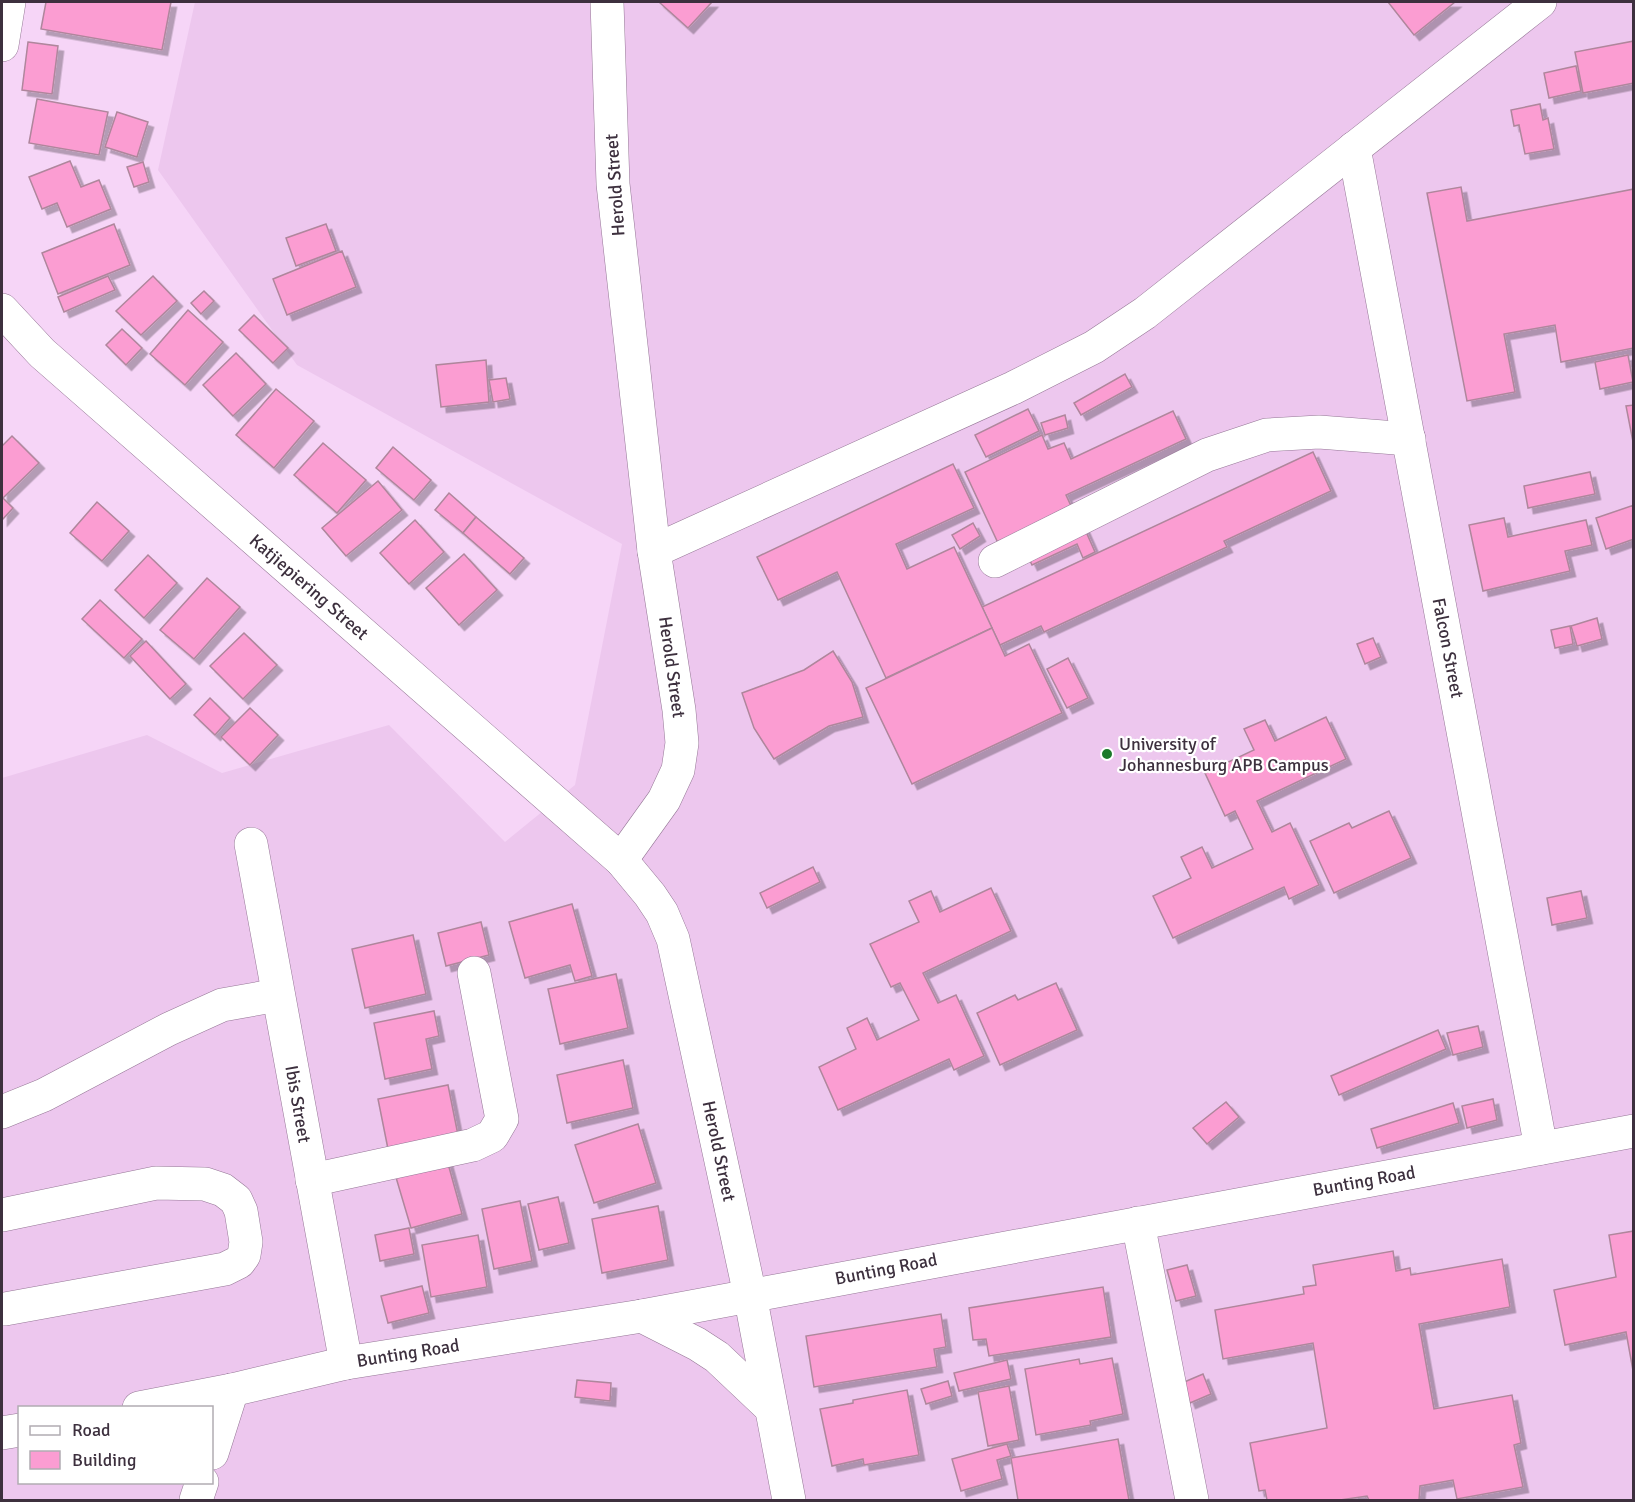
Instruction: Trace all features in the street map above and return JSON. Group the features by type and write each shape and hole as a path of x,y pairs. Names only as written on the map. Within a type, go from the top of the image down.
{"street":[{"path":"2,45 9,2"},
{"name":"Herold Street","path":"607,2 613,184 654,551 682,743 678,770 664,800 621,860 662,913 673,939 750,1295 789,1500"},
{"path":"654,551 1013,388 1094,346 1145,313 1540,2"},
{"name":"Falcon Street","path":"1354,148 1541,1148"},
{"name":"Katjiepiering Street","path":"2,310 42,353 621,860"},
{"path":"995,561 1208,455 1267,435 1320,432 1408,439"},
{"name":"Ibis Street","path":"251,844 346,1363"},
{"path":"312,1180 473,1145 492,1136 502,1119 474,973"},
{"path":"2,1112 44,1095 169,1029 222,1005 278,995"},
{"name":"Bunting Road","path":"145,1406 232,1390 346,1363 642,1316 1634,1131"},
{"path":"2,1215 156,1183 205,1184 223,1190 236,1200 241,1211 246,1242 244,1255 239,1262 225,1269 4,1309"},
{"path":"1138,1222 1192,1500"},
{"path":"642,1316 697,1344 717,1357 771,1408"},
{"path":"213,1450 232,1390"},
{"path":"2,1433 18,1430"},
{"path":"195,1500 200,1484"}],"shaded area":[{"name":"University of Johannesburg APB Campus","path":"195,2 1633,2 1633,1500 2,1500 2,778 147,735 222,773 389,725 505,842 575,785 622,544 297,365 158,170"}],"building":[{"path":"46,2 171,2 162,50 41,29"},
{"path":"659,2 712,2 688,28"},
{"path":"1388,2 1455,2 1414,35"},
{"path":"1634,41 1634,83 1583,93 1575,52"},
{"path":"28,42 58,46 52,94 22,90"},
{"path":"1576,66 1581,91 1549,98 1544,73"},
{"path":"37,99 108,112 99,155 29,143"},
{"path":"1540,104 1543,120 1548,118 1554,149 1525,154 1519,125 1514,126 1511,110"},
{"path":"117,112 148,122 137,157 105,147"},
{"path":"70,161 81,187 99,180 111,209 67,227 57,203 42,209 29,177"},
{"path":"143,162 149,182 134,187 127,167"},
{"path":"1461,187 1467,221 1634,189 1634,348 1561,362 1555,325 1504,334 1515,392 1467,401 1427,193"},
{"path":"114,224 130,265 58,294 42,253"},
{"path":"326,224 336,251 296,266 286,238"},
{"path":"342,251 356,287 287,315 273,279"},
{"path":"108,276 115,290 64,312 58,297"},
{"path":"153,276 177,301 141,335 116,311"},
{"path":"204,291 214,301 201,314 191,303"},
{"path":"188,310 223,342 185,385 150,354"},
{"path":"254,315 288,348 273,363 239,330"},
{"path":"122,329 142,348 126,365 106,345"},
{"path":"236,353 266,384 233,416 203,385"},
{"path":"1628,355 1633,382 1600,389 1595,362"},
{"path":"486,360 489,402 441,407 436,365"},
{"path":"1125,374 1132,387 1081,415 1074,403"},
{"path":"506,378 510,399 493,402 489,380"},
{"path":"276,389 314,421 274,468 236,435"},
{"path":"1634,405 1634,447 1626,406"},
{"path":"1028,409 1039,431 986,457 975,435"},
{"path":"1173,411 1186,439 1066,495 1072,508 998,543 965,472 1042,435 1048,449 1064,443 1071,459"},
{"path":"1065,415 1068,428 1045,435 1041,423"},
{"path":"12,436 39,463 3,498 13,508 2,520 2,446"},
{"path":"323,443 366,480 337,513 294,475"},
{"path":"393,447 431,480 414,500 376,468"},
{"path":"1313,452 1331,491 1224,541 1227,547 1044,632 1041,626 1000,645 982,607"},
{"path":"953,464 974,508 896,544 907,569 954,547 992,628 886,678 837,572 778,600 757,557"},
{"path":"1590,472 1595,494 1528,508 1524,486"},
{"path":"378,481 402,510 346,556 322,528"},
{"path":"449,493 476,517 463,533 435,510"},
{"path":"97,502 129,531 102,561 70,533"},
{"path":"1634,505 1634,539 1606,549 1596,518"},
{"path":"476,517 524,558 510,574 463,533"},
{"path":"1504,518 1508,537 1586,520 1592,545 1565,551 1570,571 1483,591 1469,525"},
{"path":"415,520 444,552 409,584 380,553"},
{"path":"973,523 980,536 960,549 952,535"},
{"path":"1083,525 1095,552 1083,558 1077,544 1032,565 1026,552"},
{"path":"464,554 497,590 459,625 426,588"},
{"path":"148,555 177,583 144,618 115,590"},
{"path":"207,578 240,607 194,659 160,630"},
{"path":"100,600 142,639 124,658 82,619"},
{"path":"1597,618 1602,639 1577,646 1571,626"},
{"path":"1570,626 1573,644 1555,648 1551,630"},
{"path":"992,628 1005,656 1029,644 1062,713 912,784 866,688"},
{"path":"244,633 277,665 243,699 210,666"},
{"path":"1373,638 1381,657 1365,664 1357,644"},
{"path":"146,641 186,684 170,699 130,656"},
{"path":"833,651 852,682 863,717 829,726 774,759 754,728 742,693 804,670"},
{"path":"1068,658 1088,698 1067,708 1047,669"},
{"path":"210,698 230,718 215,735 194,715"},
{"path":"250,708 278,735 250,765 221,737"},
{"path":"1326,717 1346,759 1257,801 1272,832 1290,823 1319,885 1289,899 1284,887 1173,938 1153,896 1191,878 1181,857 1202,847 1212,868 1253,849 1235,811 1225,816 1205,773 1254,750 1244,729 1265,720 1275,741"},
{"path":"1389,811 1411,858 1334,893 1310,841 1349,823 1352,828"},
{"path":"813,867 820,882 767,908 760,893"},
{"path":"991,888 1011,931 923,973 938,1003 956,995 984,1056 954,1070 949,1059 838,1110 819,1067 856,1049 847,1028 867,1018 877,1040 919,1020 900,983 891,987 870,944 919,922 909,901 931,891 940,912"},
{"path":"1581,891 1587,918 1552,925 1547,898"},
{"path":"572,904 592,976 575,981 570,965 525,978 509,922"},
{"path":"481,922 489,955 446,966 438,933"},
{"path":"413,935 426,994 365,1008 352,949"},
{"path":"616,974 628,1028 560,1044 548,989"},
{"path":"1056,983 1077,1030 1000,1065 977,1013 1015,995 1018,1000"},
{"path":"434,1011 439,1036 426,1039 432,1069 385,1079 374,1023"},
{"path":"1478,1026 1483,1047 1453,1055 1447,1033"},
{"path":"1438,1030 1446,1049 1339,1095 1331,1076"},
{"path":"623,1060 633,1108 567,1123 557,1075"},
{"path":"448,1085 459,1140 389,1154 378,1099"},
{"path":"1493,1099 1497,1120 1467,1128 1462,1106"},
{"path":"1226,1102 1239,1117 1207,1144 1193,1128"},
{"path":"1453,1103 1459,1123 1377,1148 1371,1129"},
{"path":"638,1124 656,1183 594,1203 575,1145"},
{"path":"447,1160 462,1214 411,1228 395,1174"},
{"path":"558,1197 569,1243 539,1250 528,1204"},
{"path":"520,1201 532,1261 494,1269 482,1209"},
{"path":"658,1206 668,1260 602,1273 592,1219"},
{"path":"409,1228 414,1254 380,1261 375,1235"},
{"path":"1634,1231 1634,1376 1626,1332 1565,1345 1554,1290 1616,1277 1609,1235"},
{"path":"478,1235 487,1287 431,1297 422,1245"},
{"path":"1393,1251 1396,1271 1410,1268 1411,1275 1502,1259 1510,1307 1419,1324 1434,1409 1512,1395 1521,1443 1514,1445 1523,1487 1457,1499 1453,1480 1420,1486 1419,1500 1369,1500 1367,1496 1340,1500 1267,1500 1265,1490 1259,1491 1250,1443 1327,1428 1313,1343 1223,1359 1215,1310 1304,1294 1303,1287 1316,1285 1313,1265"},
{"path":"1187,1265 1196,1296 1176,1301 1167,1270"},
{"path":"422,1286 429,1313 388,1323 381,1296"},
{"path":"1103,1287 1111,1337 989,1356 986,1339 973,1340 969,1308"},
{"path":"941,1314 946,1347 934,1349 937,1367 814,1387 806,1336"},
{"path":"1112,1358 1123,1414 1090,1421 1091,1425 1036,1435 1025,1369 1079,1359 1080,1364"},
{"path":"1007,1360 1011,1379 959,1391 954,1373"},
{"path":"1203,1374 1211,1394 1190,1403 1182,1383"},
{"path":"577,1380 611,1383 610,1401 575,1397"},
{"path":"948,1381 952,1396 926,1404 921,1389"},
{"path":"1009,1386 1019,1440 988,1446 978,1392"},
{"path":"907,1390 919,1455 864,1465 863,1459 832,1466 820,1409"},
{"path":"1118,1439 1129,1500 1018,1500 1011,1458"},
{"path":"1007,1444 1011,1456 997,1460 1002,1479 961,1491 952,1459"}],"place":[{"name":"University of Johannesburg APB Campus","path":"1107,754"}]}
